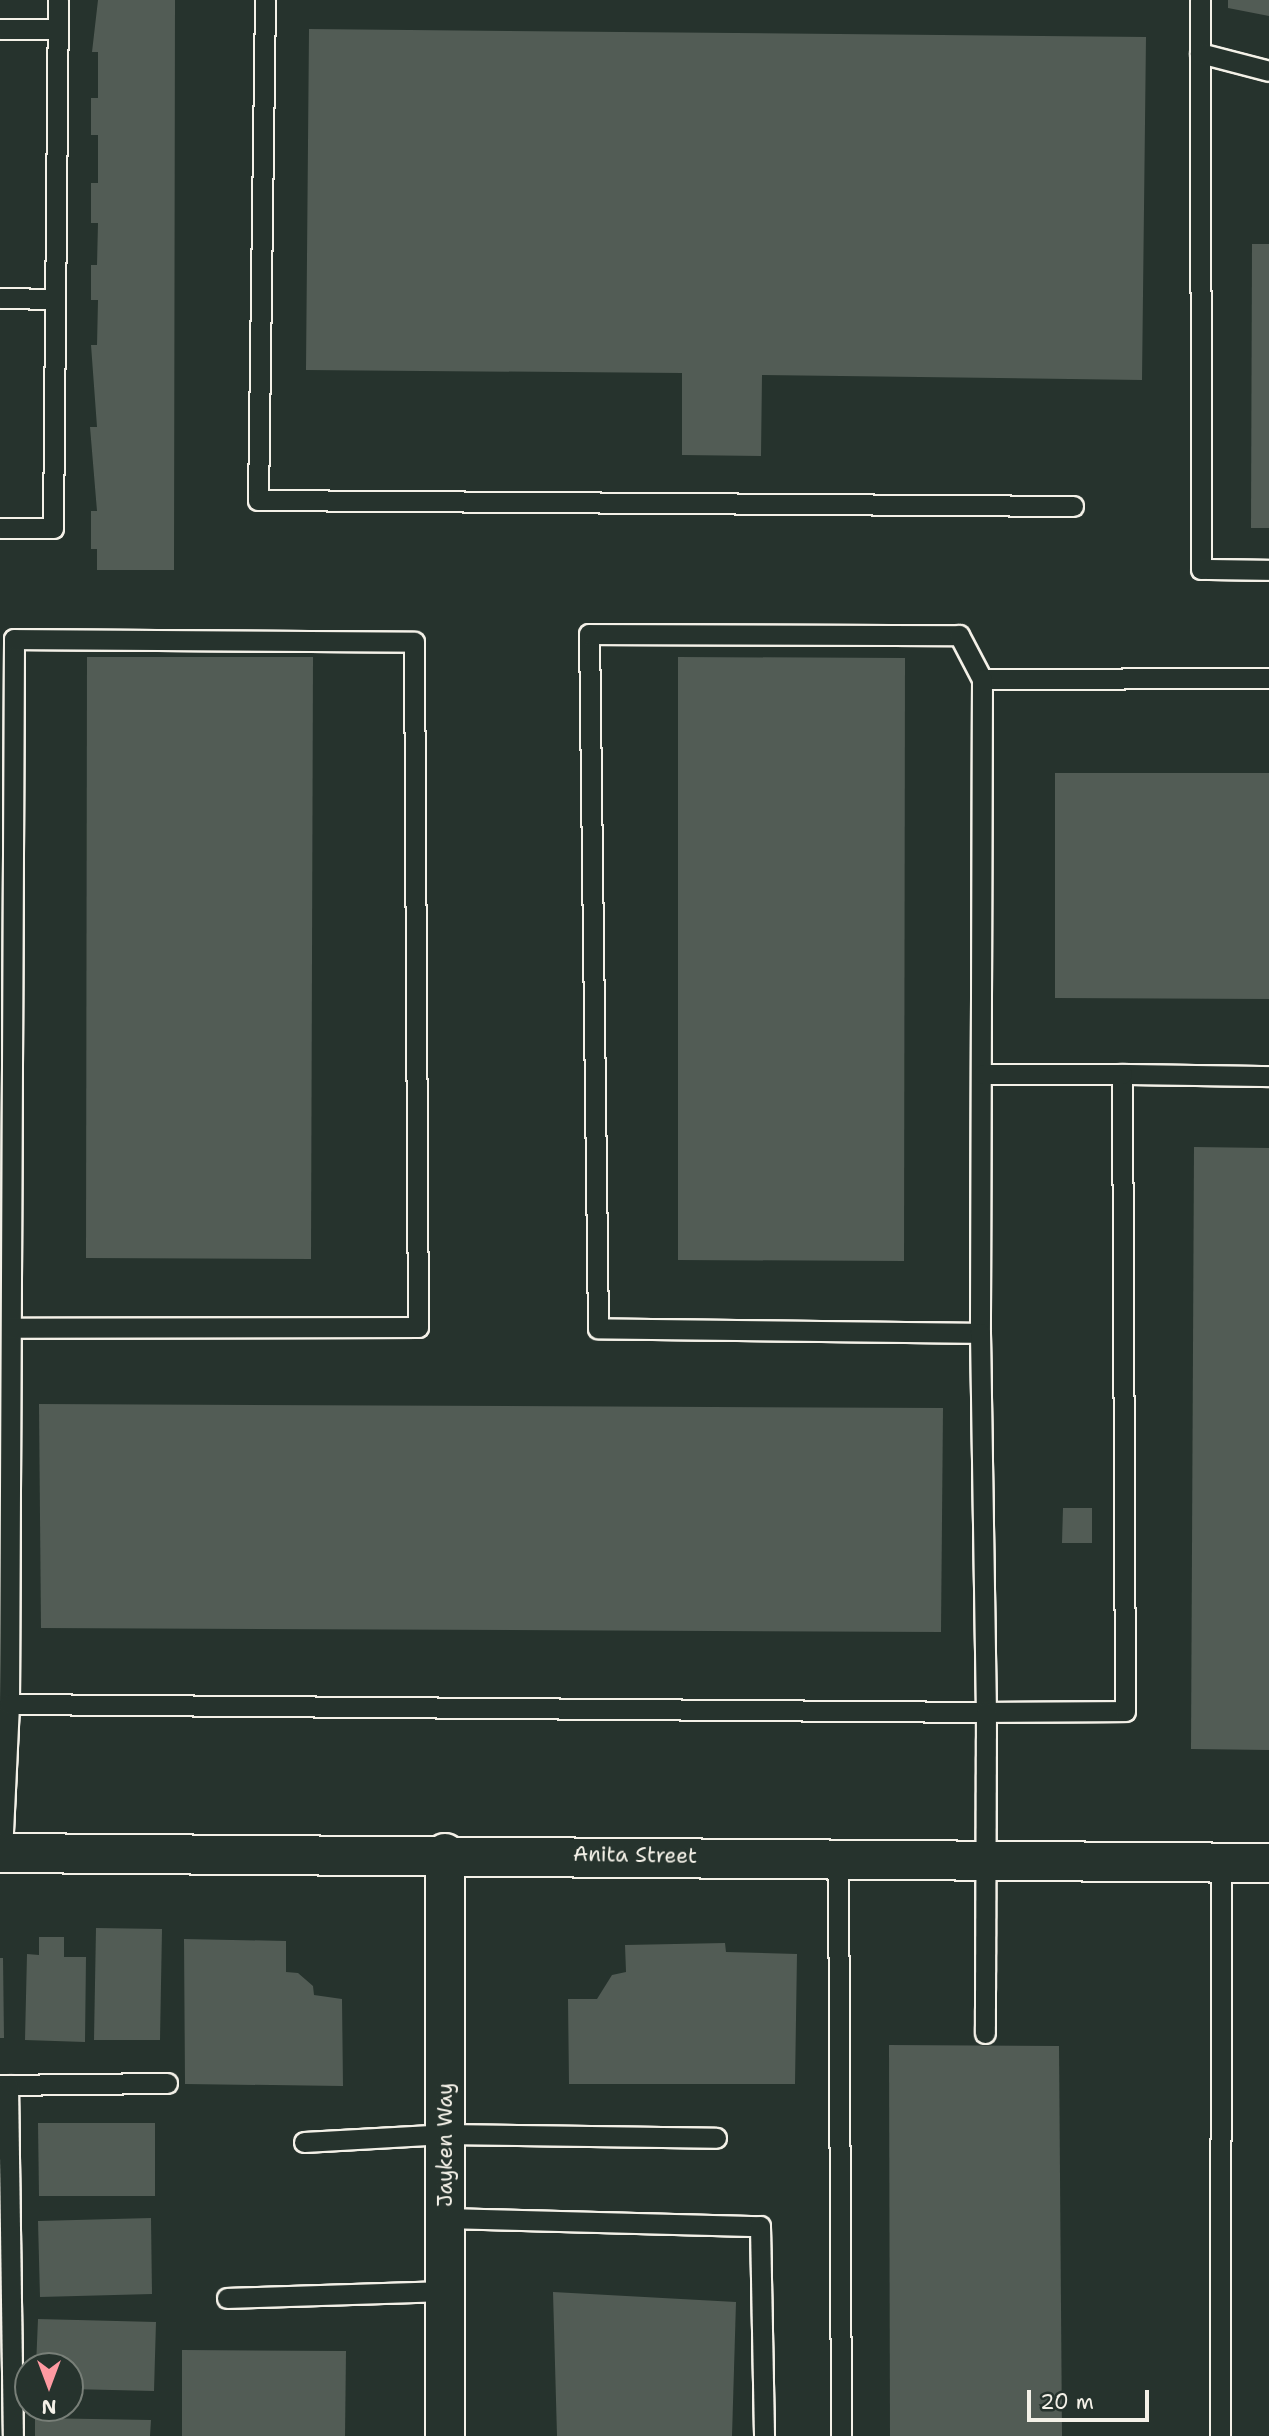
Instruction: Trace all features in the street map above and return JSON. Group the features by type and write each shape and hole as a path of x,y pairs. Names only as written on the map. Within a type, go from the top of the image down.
{"street":[{"name":"Anita Street","path":"1,1853 445,1853 1269,1863"},
{"name":"Jayken Way","path":"445,1853 445,2436"}],"lane":[{"path":"0,528 53,528 58,0"},
{"path":"265,0 258,500 1073,506"},
{"path":"1200,0 1201,569 1269,570"},
{"path":"0,29 57,29"},
{"path":"1200,53 1269,71"},
{"path":"0,298 55,299"},
{"path":"980,1333 598,1328 589,634 959,635 982,679 983,1074 980,1333 986,1712 985,2033"},
{"path":"1,1853 9,1704 14,639 414,642 418,1327 11,1328"},
{"path":"982,679 1269,678"},
{"path":"983,1074 1269,1076"},
{"path":"9,1704 1125,1711 1122,1074"},
{"path":"838,1858 841,2436"},
{"path":"1220,2436 1221,1863"},
{"path":"13,2436 4,2085 167,2083"},
{"path":"304,2142 445,2134 716,2138"},
{"path":"445,2218 760,2226 764,2436"},
{"path":"227,2298 445,2291"}],"building":[{"path":"98,0 175,0 174,570 97,570 97,549 91,549 91,511 97,511 90,427 97,427 91,345 97,345 98,300 91,300 91,265 97,265 98,223 91,223 91,183 98,183 98,135 91,135 91,98 98,98 98,52 92,52"},
{"path":"1228,0 1269,0 1269,16 1228,8"},
{"path":"309,29 1146,37 1142,380 762,375 761,456 682,455 682,373 306,370"},
{"path":"1252,244 1269,244 1269,528 1251,528"},
{"path":"87,657 313,657 311,1259 86,1258"},
{"path":"678,657 905,658 904,1261 678,1260"},
{"path":"1055,773 1269,773 1269,999 1055,998"},
{"path":"1194,1147 1269,1148 1269,1750 1191,1749"},
{"path":"39,1404 943,1408 941,1632 41,1628"},
{"path":"1063,1508 1092,1508 1092,1543 1062,1543"},
{"path":"96,1928 162,1929 160,2040 94,2040"},
{"path":"39,1937 64,1937 64,1957 86,1957 85,2042 25,2040 27,1954 39,1955"},
{"path":"184,1939 286,1941 286,1972 298,1973 313,1986 314,1995 342,1999 343,2086 185,2084"},
{"path":"725,1943 726,1952 797,1954 795,2084 569,2084 568,1999 597,1999 612,1975 626,1972 625,1945"},
{"path":"0,1958 3,1958 4,2038 0,2038"},
{"path":"889,2045 1059,2046 1062,2436 890,2436"},
{"path":"38,2123 155,2123 155,2196 39,2196"},
{"path":"151,2218 152,2294 40,2297 38,2221"},
{"path":"553,2292 736,2302 732,2436 557,2436"},
{"path":"38,2319 156,2322 154,2391 84,2389 84,2352 37,2352"},
{"path":"182,2350 346,2351 345,2436 182,2436"},
{"path":"84,2419 151,2420 150,2436 35,2436 35,2422 84,2422"}]}
